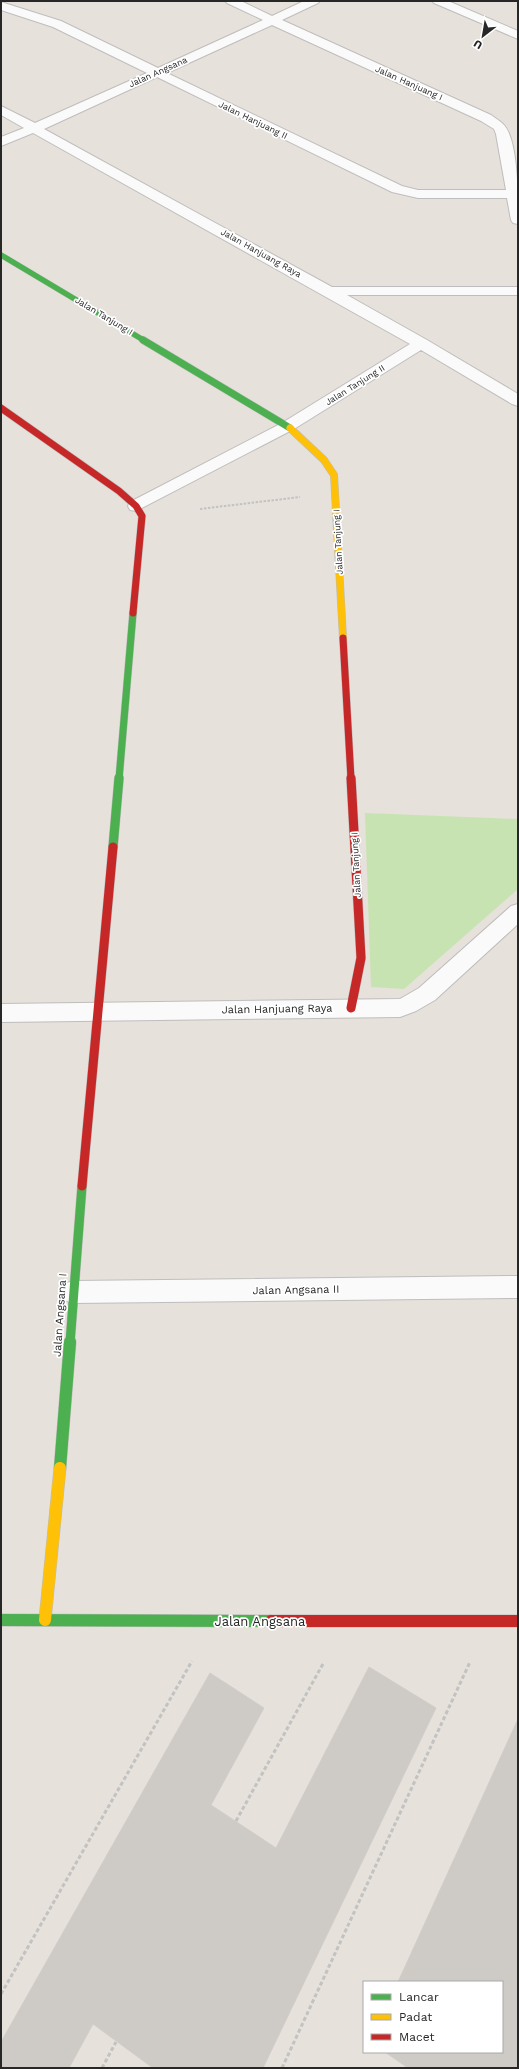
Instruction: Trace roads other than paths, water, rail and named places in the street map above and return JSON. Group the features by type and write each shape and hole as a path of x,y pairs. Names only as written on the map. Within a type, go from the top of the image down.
{"street":[{"name":"Jalan Hanjuang I","path":"231,1 486,118 499,127 503,134 518,220"},
{"name":"Jalan Angsana","path":"1,142 314,1"},
{"path":"438,1 518,34"},
{"path":"458,9 474,1"},
{"name":"Jalan Hanjuang II","path":"1,6 58,24 396,190 418,194 514,194"},
{"name":"Jalan Hanjuang Raya","path":"1,110 331,291 422,343 518,401"},
{"name":"Jalan Tanjung I","path":"1,255 288,426 324,460 334,475 361,958 351,1008"},
{"path":"331,291 518,291"},
{"name":"Jalan Tanjung II","path":"139,511 288,426 422,343"},
{"path":"1,408 119,492 139,511"},
{"name":"Jalan Angsana I","path":"45,1620 60,1474 73,1292 92,1061 98,1012 139,511"},
{"name":"Jalan Hanjuang Raya","path":"1,1013 351,1008 397,1010 413,1005 518,912"},
{"name":"Jalan Angsana II","path":"73,1292 518,1288"},
{"name":"Jalan Angsana","path":"1,1620 518,1621"}]}
